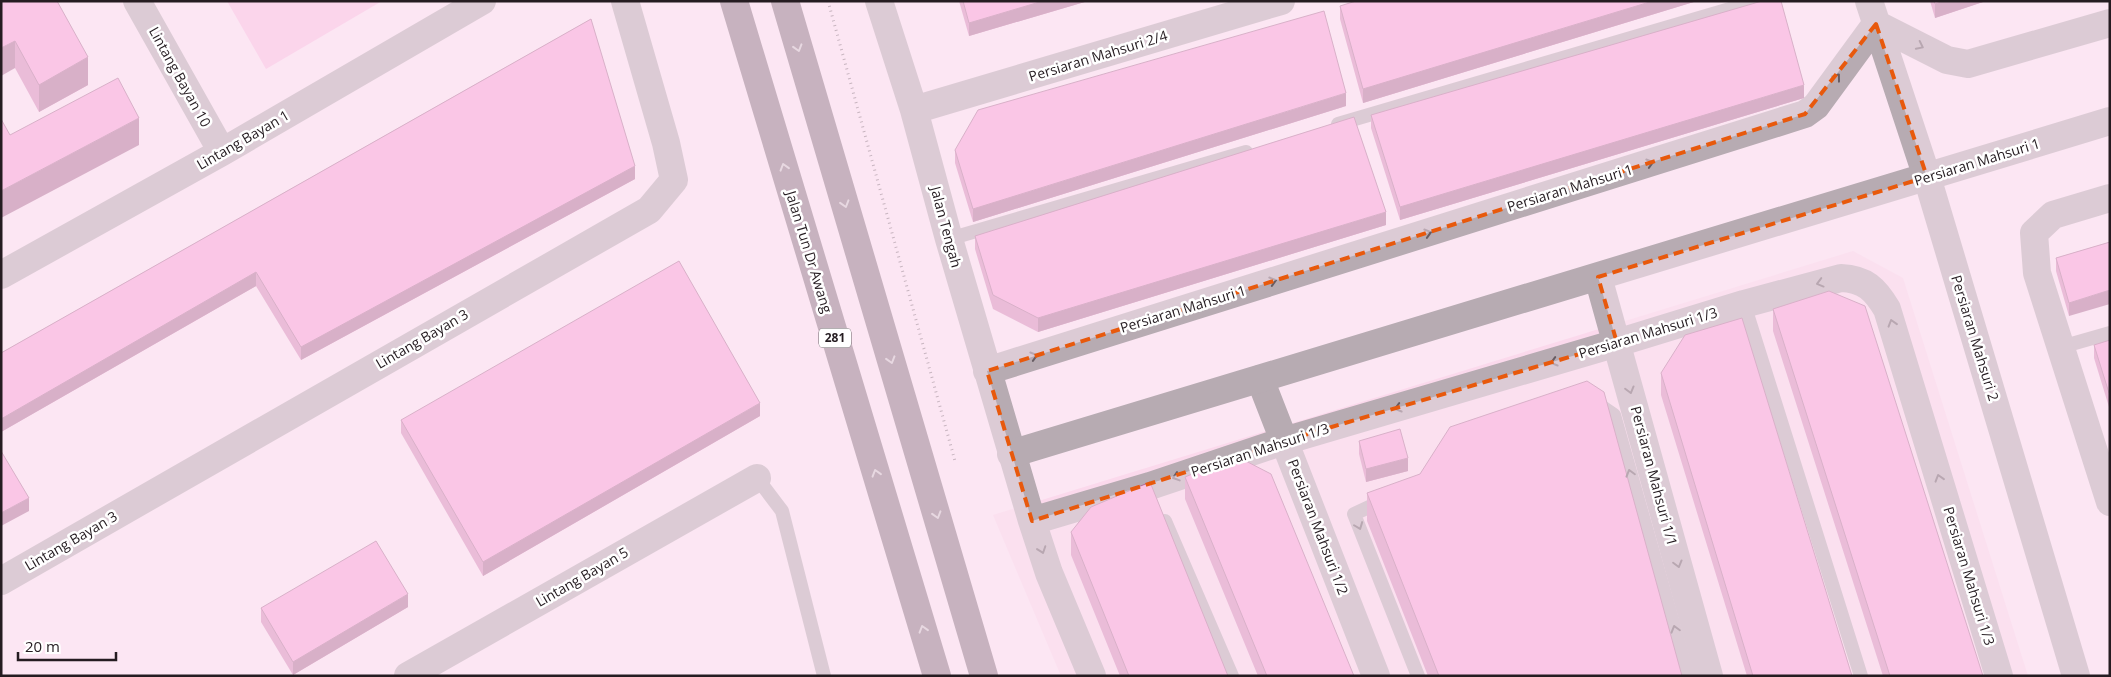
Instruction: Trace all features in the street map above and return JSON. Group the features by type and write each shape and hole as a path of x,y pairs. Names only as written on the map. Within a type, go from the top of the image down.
{"main road":[{"name":"Jalan Tun Dr Awang","path":"734,1 937,676"},
{"path":"784,1 984,676"}],"street":[{"name":"Lintang Bayan 10","path":"137,1 222,152"},
{"name":"Lintang Bayan 1","path":"1,276 222,152 482,1"},
{"name":"Lintang Bayan 3","path":"1,581 649,210 674,180 666,143 626,1"},
{"name":"Jalan Tengah","path":"879,1 914,110 1011,454"},
{"name":"Persiaran Mahsuri 2/4","path":"914,110 1282,1"},
{"path":"1872,13 1948,60 1968,64 2110,23"},
{"name":"Persiaran Mahsuri 2","path":"1872,13 1927,177 2076,676"},
{"name":"Persiaran Mahsuri 1","path":"988,370 1805,114 1816,106 1872,13"},
{"name":"Persiaran Mahsuri 1","path":"1011,454 2110,122"},
{"path":"2107,485 2037,273 2034,233 2053,215 2110,198"},
{"name":"Persiaran Mahsuri 1/1","path":"1598,276 1709,676"},
{"name":"Persiaran Mahsuri 1/3","path":"1032,521 1152,490 1284,441 1744,304 1841,278 1855,279 1877,293 1887,309 1999,676"},
{"name":"Persiaran Mahsuri 1/2","path":"1260,379 1376,676"},
{"path":"1011,454 1049,573 1092,676"},
{"name":"Lintang Bayan 5","path":"408,676 757,478"}],"lane":[{"path":"1329,127 1757,1"},
{"path":"949,239 1263,146"},
{"path":"1744,304 1861,676"},
{"path":"2061,347 2110,333"},
{"path":"1581,401 1590,398 1614,415 1688,676"},
{"path":"757,478 782,511 824,676"},
{"path":"1395,494 1354,514 1418,676"},
{"path":"1162,513 1232,676"}],"path":[{"path":"828,1 955,462"}],"highlighted area":[{"path":"1876,24 1927,177 1598,277 1617,343 1284,441 1032,521 987,371 1805,114"}],"shaded area":[{"path":"227,1 382,1 266,69"},
{"path":"1853,251 1903,278 2028,676 1061,676 993,515"}],"building":[{"path":"1,1 57,1 88,57 39,85 15,41 1,48"},
{"path":"963,1 1043,1 969,23"},
{"path":"1356,1 1653,1 1363,89 1340,6"},
{"path":"1762,1 1781,1 1804,85 1400,207 1371,115"},
{"path":"1324,11 1346,93 973,209 955,150 978,110"},
{"path":"591,19 635,166 301,347 256,272 1,419 1,353"},
{"path":"118,78 139,118 1,191 1,119 10,135"},
{"path":"1354,117 1386,212 1038,318 993,295 975,236"},
{"path":"2110,242 2110,290 2069,303 2056,258"},
{"path":"679,261 760,403 483,562 401,420"},
{"path":"1829,291 1865,306 1983,676 1890,676 1773,309"},
{"path":"1742,318 1852,676 1753,676 1661,373 1685,335"},
{"path":"2110,340 2110,393 2109,393 2094,345"},
{"path":"1587,381 1604,392 1682,676 1439,676 1367,493 1420,474 1450,427"},
{"path":"1400,429 1408,458 1366,469 1359,441"},
{"path":"1,451 29,498 1,513"},
{"path":"1236,456 1271,474 1354,676 1267,676 1185,477"},
{"path":"1150,482 1228,676 1129,676 1071,532 1091,507"},
{"path":"376,541 408,594 293,662 261,608"}]}
